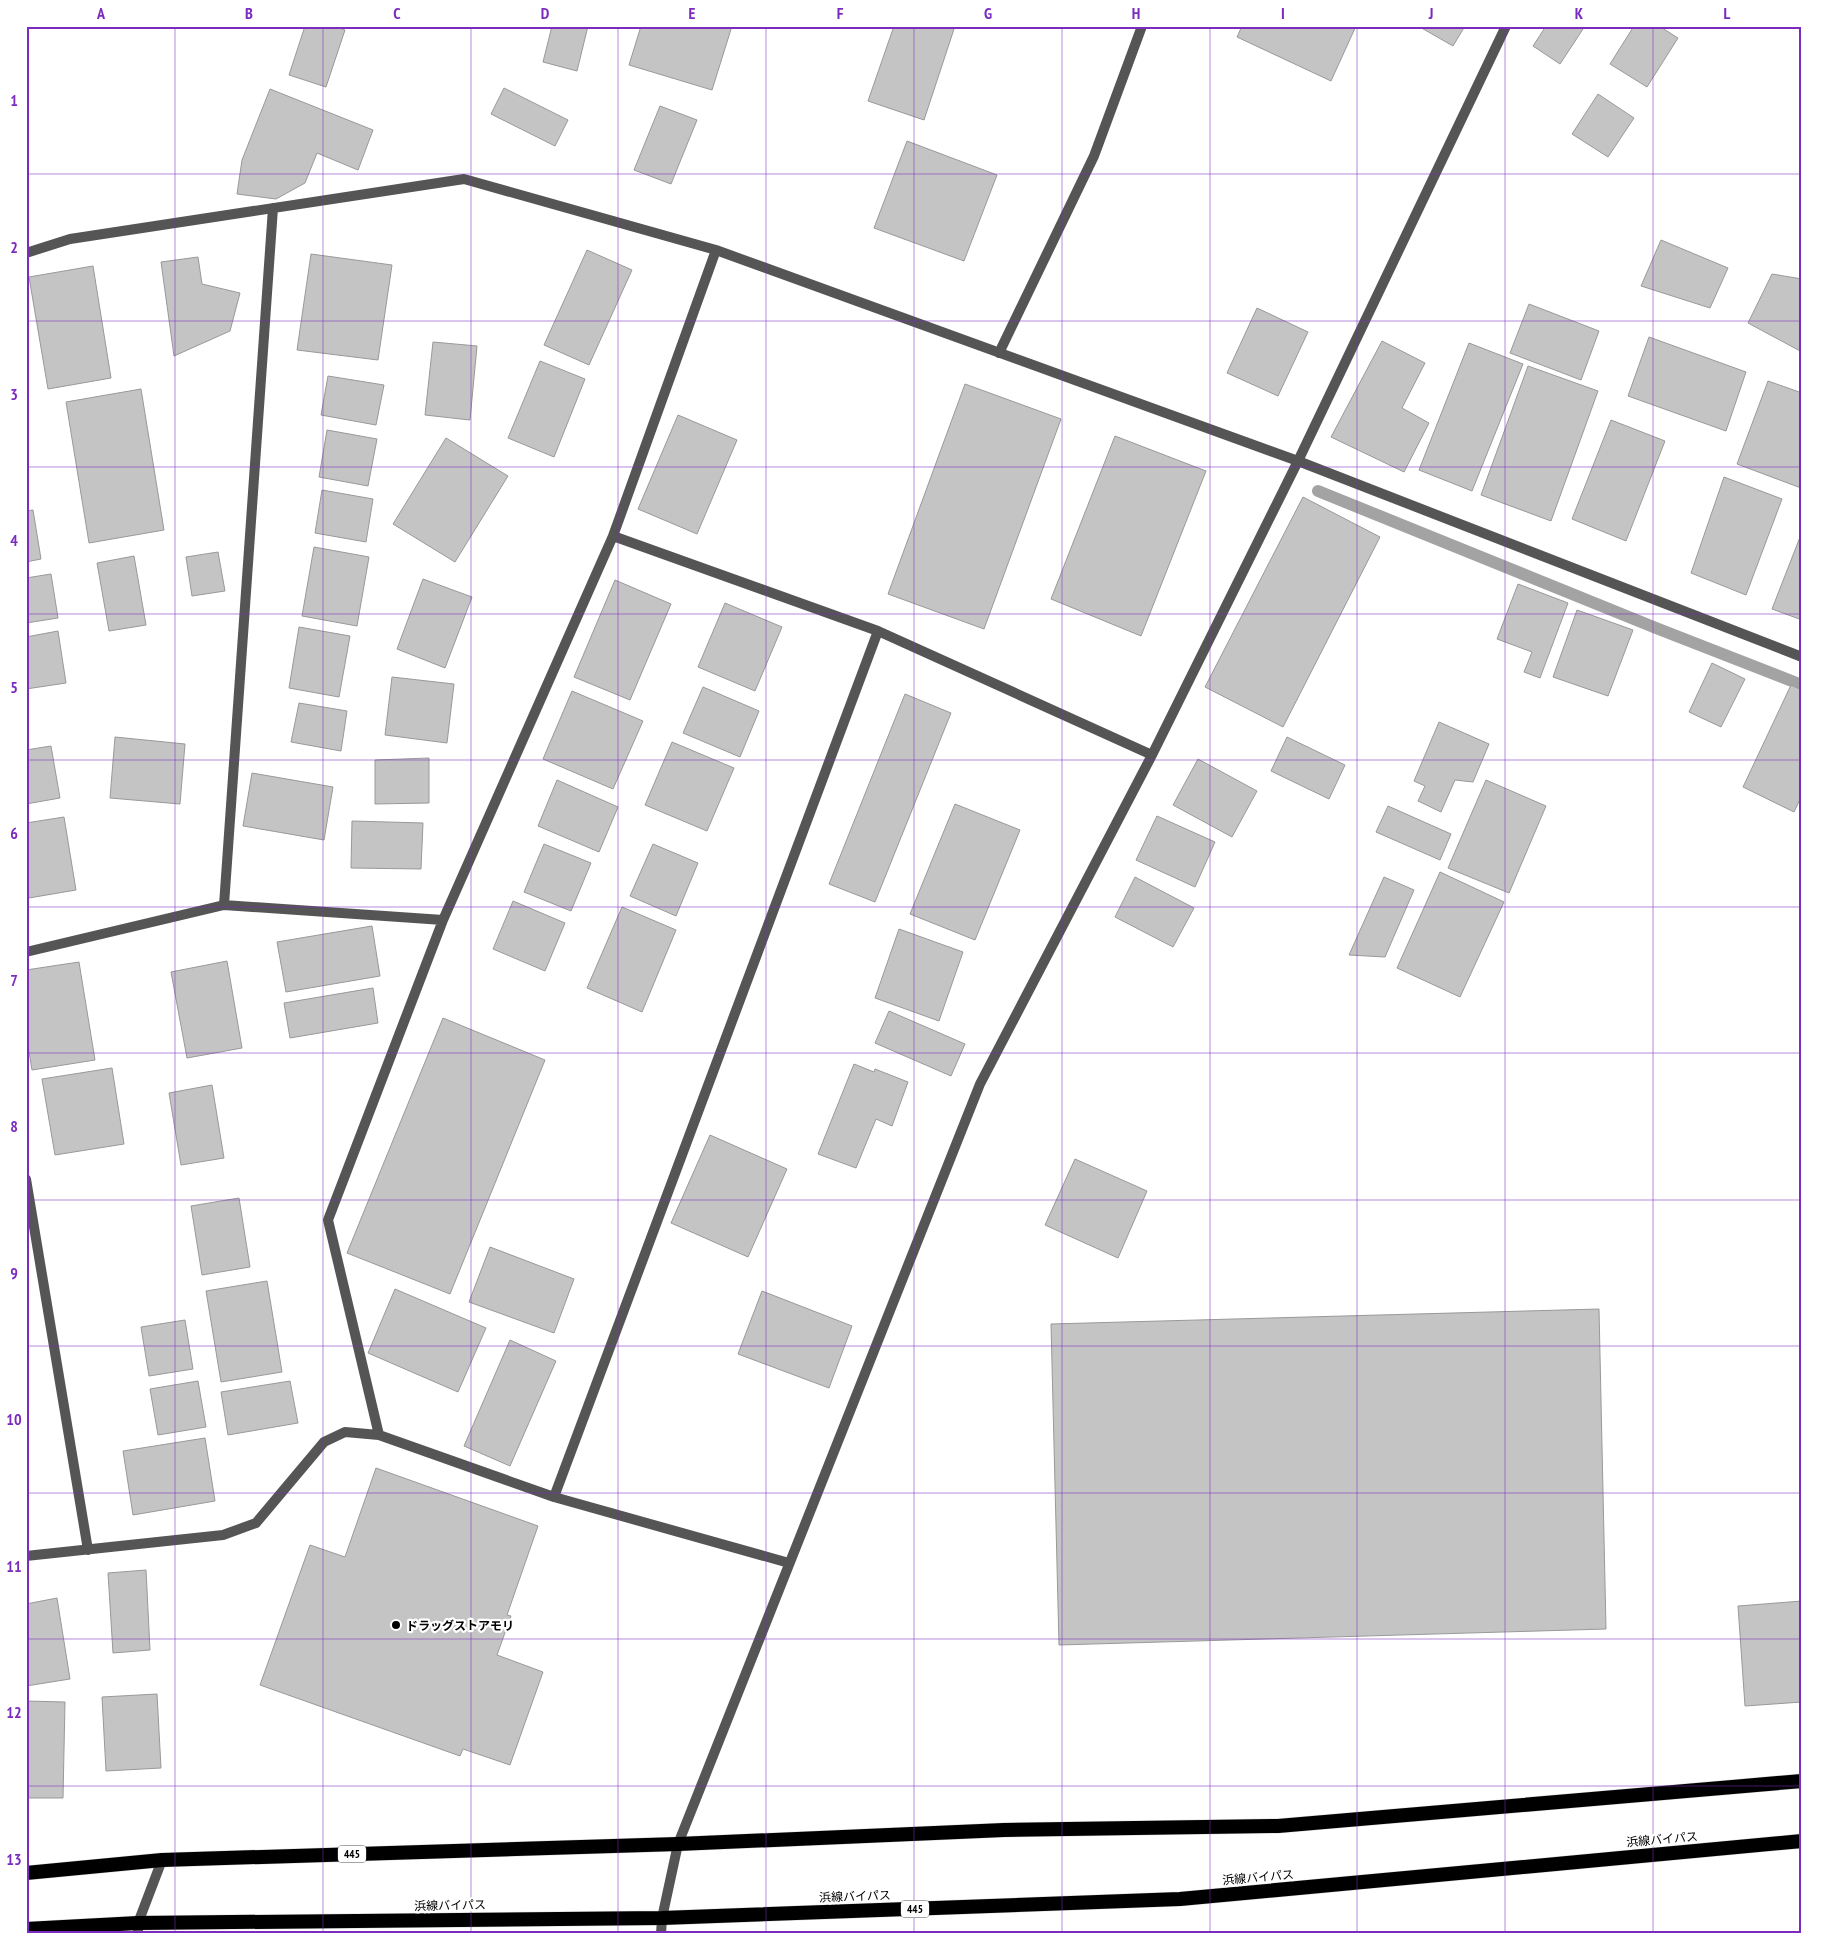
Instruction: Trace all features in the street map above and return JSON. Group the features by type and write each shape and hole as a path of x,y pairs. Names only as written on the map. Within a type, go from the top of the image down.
{"highway":[{"name":"445","path":"26,1873 162,1860 678,1844 1004,1830 1278,1826 1802,1780"},
{"name":"浜線バイパス","path":"26,1929 662,1918 1180,1899 1802,1841"}],"street":[{"path":"999,353 1094,156 1142,26"},
{"path":"661,1934 662,1918 678,1844 980,1084 1152,755 1298,461 1506,26"},
{"path":"26,253 70,239 464,179 716,250 1298,461 1802,657"},
{"path":"224,905 273,208"},
{"path":"379,1435 328,1220 443,920 614,536 716,250"},
{"path":"614,536 878,631 1152,755"},
{"path":"554,1497 878,631"},
{"path":"26,952 224,905 443,920"},
{"path":"26,1179 88,1550"},
{"path":"26,1556 223,1535 256,1523 324,1442 345,1432 379,1435 554,1497 789,1564"},
{"path":"138,1928 162,1860"}],"building":[{"path":"305,26 334,26 345,30 326,87 289,75"},
{"path":"552,26 588,26 577,71 543,62"},
{"path":"641,26 732,26 712,90 629,65"},
{"path":"894,26 955,26 924,120 868,101"},
{"path":"1242,26 1356,26 1331,81 1237,37"},
{"path":"1418,26 1465,26 1453,46"},
{"path":"1546,26 1585,26 1560,64 1533,46"},
{"path":"1634,26 1659,26 1678,38 1647,87 1610,64"},
{"path":"504,88 568,120 555,146 491,114"},
{"path":"270,89 373,130 358,170 317,153 305,183 276,199 237,194 242,160"},
{"path":"1598,94 1634,118 1608,157 1572,134"},
{"path":"660,106 697,120 671,184 634,170"},
{"path":"907,141 997,175 964,261 874,228"},
{"path":"1661,240 1728,268 1710,308 1641,286"},
{"path":"587,250 632,270 589,365 544,345"},
{"path":"311,254 392,265 378,360 297,350"},
{"path":"198,257 202,284 240,293 230,331 174,356 161,262"},
{"path":"93,266 111,378 48,389 29,277"},
{"path":"1772,274 1802,279 1802,352 1748,323"},
{"path":"1529,304 1599,331 1581,380 1510,353"},
{"path":"1257,308 1308,332 1278,396 1227,373"},
{"path":"1649,337 1746,372 1726,431 1628,396"},
{"path":"1382,341 1425,363 1402,408 1429,423 1404,472 1331,437"},
{"path":"433,342 477,346 470,420 425,415"},
{"path":"1469,343 1523,364 1472,491 1419,470"},
{"path":"540,361 585,379 554,457 508,438"},
{"path":"1528,366 1598,391 1551,521 1481,495"},
{"path":"328,376 384,385 376,425 321,415"},
{"path":"1768,381 1802,393 1801,488 1737,464"},
{"path":"965,384 1061,419 984,629 888,594"},
{"path":"141,389 164,530 89,543 66,402"},
{"path":"678,415 737,440 697,534 638,509"},
{"path":"1611,420 1665,441 1626,541 1572,519"},
{"path":"327,430 377,439 368,486 319,477"},
{"path":"1115,436 1206,471 1141,636 1051,599"},
{"path":"446,438 508,476 455,562 393,524"},
{"path":"1724,477 1782,499 1746,595 1691,573"},
{"path":"322,490 373,499 366,542 315,533"},
{"path":"1303,497 1380,537 1283,727 1205,687"},
{"path":"33,510 41,559 26,562 26,511"},
{"path":"1802,532 1802,620 1772,609"},
{"path":"314,547 369,557 357,626 302,616"},
{"path":"218,552 225,591 192,596 186,557"},
{"path":"134,556 146,625 109,631 97,563"},
{"path":"51,574 58,618 26,623 26,578"},
{"path":"423,579 472,597 445,668 397,649"},
{"path":"615,580 671,604 630,700 574,677"},
{"path":"1518,584 1568,603 1540,678 1524,672 1532,652 1497,639"},
{"path":"725,603 782,627 755,691 698,667"},
{"path":"1577,610 1633,630 1608,696 1553,677"},
{"path":"299,627 350,636 339,697 289,688"},
{"path":"58,631 66,683 26,689 26,637"},
{"path":"1712,663 1745,679 1721,727 1689,712"},
{"path":"392,677 454,684 447,743 385,735"},
{"path":"1791,685 1802,690 1802,795 1794,812 1743,787"},
{"path":"703,687 759,711 740,757 683,733"},
{"path":"572,691 643,721 613,789 543,759"},
{"path":"905,694 951,713 875,902 829,884"},
{"path":"299,703 347,711 341,751 291,742"},
{"path":"1439,722 1489,744 1473,782 1455,780 1441,812 1418,801 1425,786 1414,781"},
{"path":"115,737 185,744 180,804 110,798"},
{"path":"1287,737 1345,765 1329,799 1271,771"},
{"path":"672,742 734,768 707,831 645,805"},
{"path":"51,746 60,798 26,804 26,750"},
{"path":"429,758 429,803 375,804 375,760"},
{"path":"1198,759 1257,791 1232,837 1173,805"},
{"path":"252,773 333,787 324,840 243,826"},
{"path":"557,780 618,807 599,852 538,826"},
{"path":"1486,780 1546,806 1509,893 1448,868"},
{"path":"955,804 1020,830 975,940 910,914"},
{"path":"1388,806 1451,834 1440,860 1376,832"},
{"path":"1157,816 1215,842 1195,887 1136,860"},
{"path":"64,817 76,890 29,898 26,879 26,823"},
{"path":"352,821 423,823 421,869 351,868"},
{"path":"544,844 591,863 571,911 524,892"},
{"path":"653,844 698,863 676,916 630,896"},
{"path":"1440,872 1504,902 1460,997 1397,968"},
{"path":"1135,877 1194,908 1173,947 1115,917"},
{"path":"1384,877 1414,890 1385,957 1349,955"},
{"path":"513,901 565,923 545,971 493,949"},
{"path":"622,907 676,930 642,1012 587,988"},
{"path":"372,926 380,976 286,992 277,942"},
{"path":"899,929 963,952 939,1021 875,998"},
{"path":"227,961 242,1048 187,1058 171,972"},
{"path":"79,962 95,1060 32,1070 26,1034 26,970"},
{"path":"373,988 378,1023 290,1038 284,1003"},
{"path":"889,1011 965,1044 951,1076 875,1043"},
{"path":"443,1018 545,1060 450,1294 347,1253"},
{"path":"854,1064 874,1072 875,1069 908,1082 892,1126 876,1119 856,1168 818,1154"},
{"path":"112,1068 124,1144 55,1155 42,1079"},
{"path":"212,1085 224,1158 181,1165 169,1093"},
{"path":"710,1135 787,1169 748,1257 671,1223"},
{"path":"1075,1159 1147,1191 1118,1258 1045,1225"},
{"path":"239,1198 250,1267 202,1275 191,1206"},
{"path":"490,1247 574,1279 554,1333 469,1302"},
{"path":"267,1281 282,1372 221,1382 206,1291"},
{"path":"395,1289 486,1328 458,1392 368,1353"},
{"path":"762,1291 852,1326 829,1388 738,1354"},
{"path":"1599,1309 1606,1629 1059,1645 1051,1324"},
{"path":"185,1320 193,1369 149,1376 141,1327"},
{"path":"510,1340 556,1361 510,1466 464,1446"},
{"path":"198,1381 206,1427 158,1435 150,1389"},
{"path":"290,1381 298,1423 228,1435 221,1392"},
{"path":"205,1438 215,1501 133,1515 123,1451"},
{"path":"376,1468 538,1526 507,1615 511,1616 497,1655 543,1672 510,1765 463,1749 460,1756 260,1685 310,1545 345,1557"},
{"path":"146,1570 150,1650 113,1653 108,1573"},
{"path":"57,1598 70,1679 26,1686 26,1604"},
{"path":"1802,1601 1802,1702 1745,1706 1738,1606"},
{"path":"157,1694 161,1768 106,1771 102,1697"},
{"path":"26,1701 65,1702 63,1798 26,1798"}],"waterway":[{"path":"1318,491 1802,685"}],"place":[{"name":"ドラッグストアモリ","path":"396,1625"}]}
